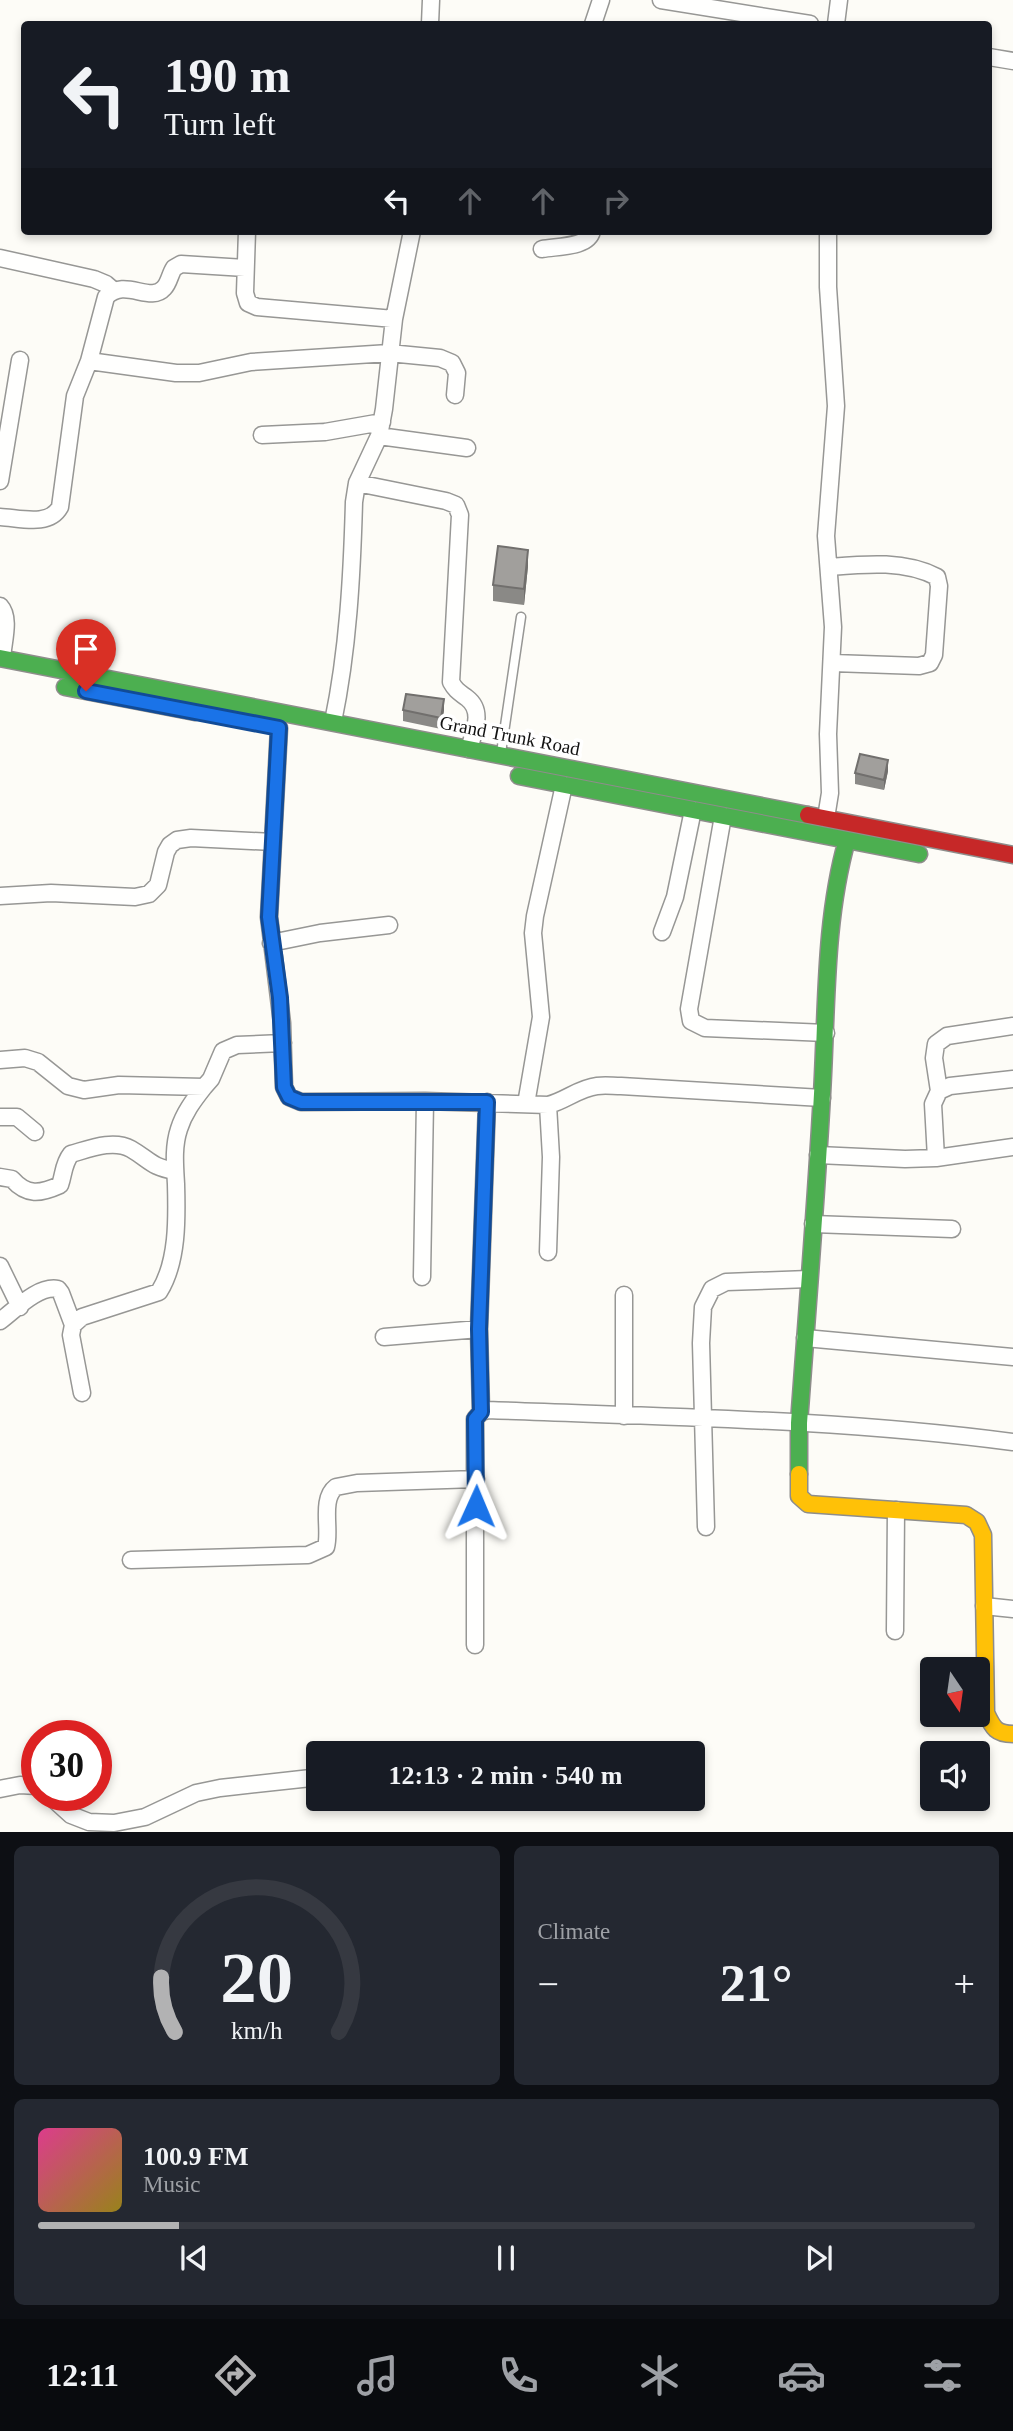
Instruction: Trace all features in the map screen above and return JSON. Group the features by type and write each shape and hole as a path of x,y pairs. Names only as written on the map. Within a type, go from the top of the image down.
{"main road":[{"name":"Grand Trunk Road","path":"1,658 469,749 500,763 564,785 929,856"},
{"path":"45,683 408,754"},
{"name":"Grand Trunk Road","path":"500,763 826,818 1013,855"},
{"path":"847,840 837,875 832,916 799,1423 799,1496 808,1504 946,1513 974,1518 984,1535 986,1713 995,1731 1013,1734"}],"street":[{"path":"430,21 431,0"},
{"path":"594,21 601,0"},
{"path":"661,0 791,21"},
{"path":"836,21 839,0"},
{"path":"992,58 1013,61"},
{"path":"247,235 245,293 248,303 257,307 394,319"},
{"path":"333,722 342,676 354,502 357,484 380,429 394,319 411,235"},
{"path":"542,249 584,242 591,235"},
{"path":"826,818 830,793 828,734 833,663 827,536 836,406 828,235"},
{"path":"0,258 94,279 113,290"},
{"path":"0,517 45,520 55,516 60,507 75,396 89,360 106,297 113,290 122,288 149,293 159,291 166,287 174,268 181,264 246,268"},
{"path":"89,360 176,373 199,373 251,362 389,354 440,358 452,363 457,373 455,395"},
{"path":"0,481 20,360"},
{"path":"262,435 380,429 467,448"},
{"path":"357,484 456,505 460,516 451,682 456,691 474,705 478,717 469,749"},
{"path":"829,567 895,565 927,572 937,577 939,586 934,655 930,663 919,666 833,663"},
{"path":"0,606 6,617 1,658"},
{"path":"279,728 269,917 280,998 284,1087 289,1097 301,1102 425,1101 548,1105 562,1102 582,1090 597,1086 720,1090 822,1098"},
{"path":"526,1104 541,1017 533,933 564,785"},
{"path":"662,932 675,897 693,810"},
{"path":"723,816 689,1009 691,1021 705,1028 825,1033"},
{"path":"0,896 51,893 135,897 149,894 158,885 166,852 170,845 183,838 273,842"},
{"path":"271,943 320,933 389,925"},
{"path":"936,1158 933,1104 939,1091 934,1058 936,1044 947,1036 1013,1026"},
{"path":"73,1325 82,1317 159,1292 166,1281 174,1243 175,1153 179,1130 188,1107 211,1079 223,1051 237,1045 283,1043"},
{"path":"0,1060 25,1058 37,1062 68,1086 84,1090 119,1085 204,1087"},
{"path":"939,1091 950,1086 1013,1079"},
{"path":"422,1276 425,1101"},
{"path":"481,1412 479,1329 487,1102"},
{"path":"548,1105 551,1157 548,1252"},
{"path":"0,1117 18,1117 35,1132"},
{"path":"0,1177 12,1179 20,1188 30,1192 48,1190 60,1185 64,1176 64,1163 71,1154 117,1144 130,1147 159,1168 175,1171"},
{"path":"818,1156 936,1158 1013,1147"},
{"path":"813,1224 952,1229"},
{"path":"0,1266 20,1307"},
{"path":"706,1527 702,1418 703,1307 712,1289 726,1282 809,1279"},
{"path":"0,1321 40,1292 51,1288 58,1289 73,1325 71,1335 82,1393"},
{"path":"624,1295 624,1416"},
{"path":"384,1337 479,1329"},
{"path":"805,1338 1013,1357"},
{"path":"475,1644 475,1419 481,1412 488,1410 799,1423 926,1432 1013,1442"},
{"path":"131,1560 308,1555 326,1547 328,1497 336,1487 357,1483 476,1479"},
{"path":"895,1631 896,1510"},
{"path":"984,1606 1013,1609"},
{"path":"67,1811 89,1822 114,1823 145,1816 196,1793 306,1779"},
{"path":"0,1789 21,1787"}],"lane":[{"path":"500,763 521,617"}],"building":[{"path":"498,546 528,550 524,589 493,585"},
{"path":"406,694 444,699 441,718 403,710"},
{"path":"860,754 888,760 884,780 855,773"}],"traffic: fast":[{"path":"0,658 808,815"},
{"path":"65,687 195,712"},
{"path":"519,776 919,854"},
{"path":"799,1474 799,1423 820,1135 830,934 847,840"}],"traffic: slow":[{"path":"799,1474 799,1496 808,1504 966,1515 977,1522 983,1535 986,1713 996,1729 1013,1734"}],"traffic: jam":[{"path":"808,815 1013,855"}],"route":[{"path":"86,691 279,728 269,917 280,998 284,1087 289,1097 301,1102 487,1102 479,1329 481,1412 475,1419 476,1506"}]}
